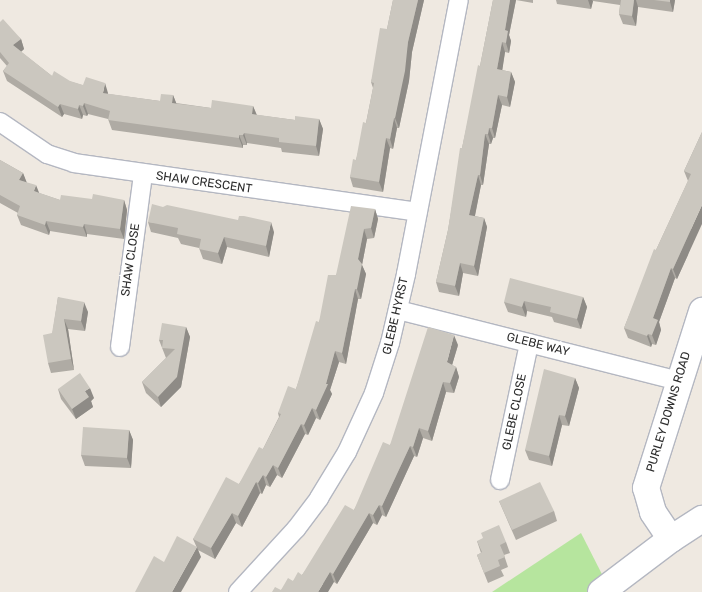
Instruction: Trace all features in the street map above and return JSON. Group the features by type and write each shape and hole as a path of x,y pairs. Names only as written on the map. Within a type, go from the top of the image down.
{"street":[{"name":"GLEBE HYRST","path":"238,592 305,518 347,452 374,393 398,310 459,0"},
{"name":"SHAW CRESCENT","path":"0,122 40,150 55,158 83,165 418,212"},
{"name":"SHAW CLOSE","path":"120,346 143,174"},
{"name":"GLEBE WAY","path":"398,310 678,381"},
{"name":"PURLEY DOWNS ROAD","path":"671,539 653,512 646,488 678,381 702,311"},
{"name":"GLEBE CLOSE","path":"500,480 529,343"},
{"path":"616,587 671,539 702,519"}],"green space":[{"path":"581,533 611,592 492,592"}],"building":[{"path":"393,0 418,0 408,42 405,71 395,118 390,139 386,138 379,182 350,177 353,159 356,160 363,122 366,123 374,83 371,82 380,28 387,29"},
{"path":"493,0 510,0 505,30 508,31 506,43 502,42 497,69 511,72 507,97 498,95 492,128 489,128 488,134 485,134 480,175 478,175 469,215 484,218 474,266 460,263 455,286 436,282 448,230 460,148 462,148"},
{"path":"621,0 634,0 632,16 619,14"},
{"path":"654,0 670,0 670,2"},
{"path":"3,19 21,39 13,45 52,76 54,71 70,81 83,85 86,77 105,83 103,93 160,101 161,94 173,95 172,103 211,108 212,100 253,106 252,114 295,120 295,116 319,119 316,146 279,142 279,138 244,133 239,135 239,138 108,120 110,111 84,103 83,106 79,105 78,109 60,104 58,107 3,71 9,63 0,52 0,22"},
{"path":"702,132 702,205 673,269 671,268 653,318 658,320 652,335 648,334 647,336 624,328 654,249 656,250 691,174 684,171"},
{"path":"0,160 23,173 19,180 36,185 34,191 60,200 61,195 92,199 93,194 124,200 120,229 84,224 83,227 46,221 45,225 17,215 20,206 0,195"},
{"path":"152,204 163,207 167,205 238,220 239,216 244,216 271,222 266,246 224,237 218,253 199,249 201,239 177,234 178,228 148,222"},
{"path":"351,206 375,209 371,228 364,229 358,259 362,264 342,353 335,351 326,384 328,384 316,410 312,408 304,425 301,424 278,468 273,465 266,477 263,475 258,483 256,482 238,516 232,513 211,548 193,539 226,477 239,484 259,447 263,449 281,414 278,413 288,386 296,389 316,321 319,322 328,275 336,275"},
{"path":"510,278 583,297 577,319 550,312 551,307 524,301 522,307 504,302"},
{"path":"58,297 84,302 81,321 64,319 71,359 48,363 43,335 52,333"},
{"path":"162,323 186,327 177,377 158,397 142,382 175,349 162,348 163,340 159,340"},
{"path":"428,327 454,335 447,362 456,367 450,383 443,382 428,431 419,428 413,447 410,446 382,506 379,505 373,515 369,513 333,574 330,572 318,592 272,592 275,587 281,590 288,578 293,581 298,572 302,575 345,505 354,510 383,442 390,445"},
{"path":"544,369 575,378 565,416 559,415 549,456 525,450"},
{"path":"80,373 90,388 85,391 89,397 72,409 58,389"},
{"path":"83,427 129,430 127,458 81,455"},
{"path":"540,482 554,511 512,530 499,501"},
{"path":"499,525 506,542 500,545 505,557 498,560 500,566 484,573 477,555 482,552 477,541 483,538 481,533"},
{"path":"177,536 197,547 172,592 135,592 154,556 164,562"}]}
